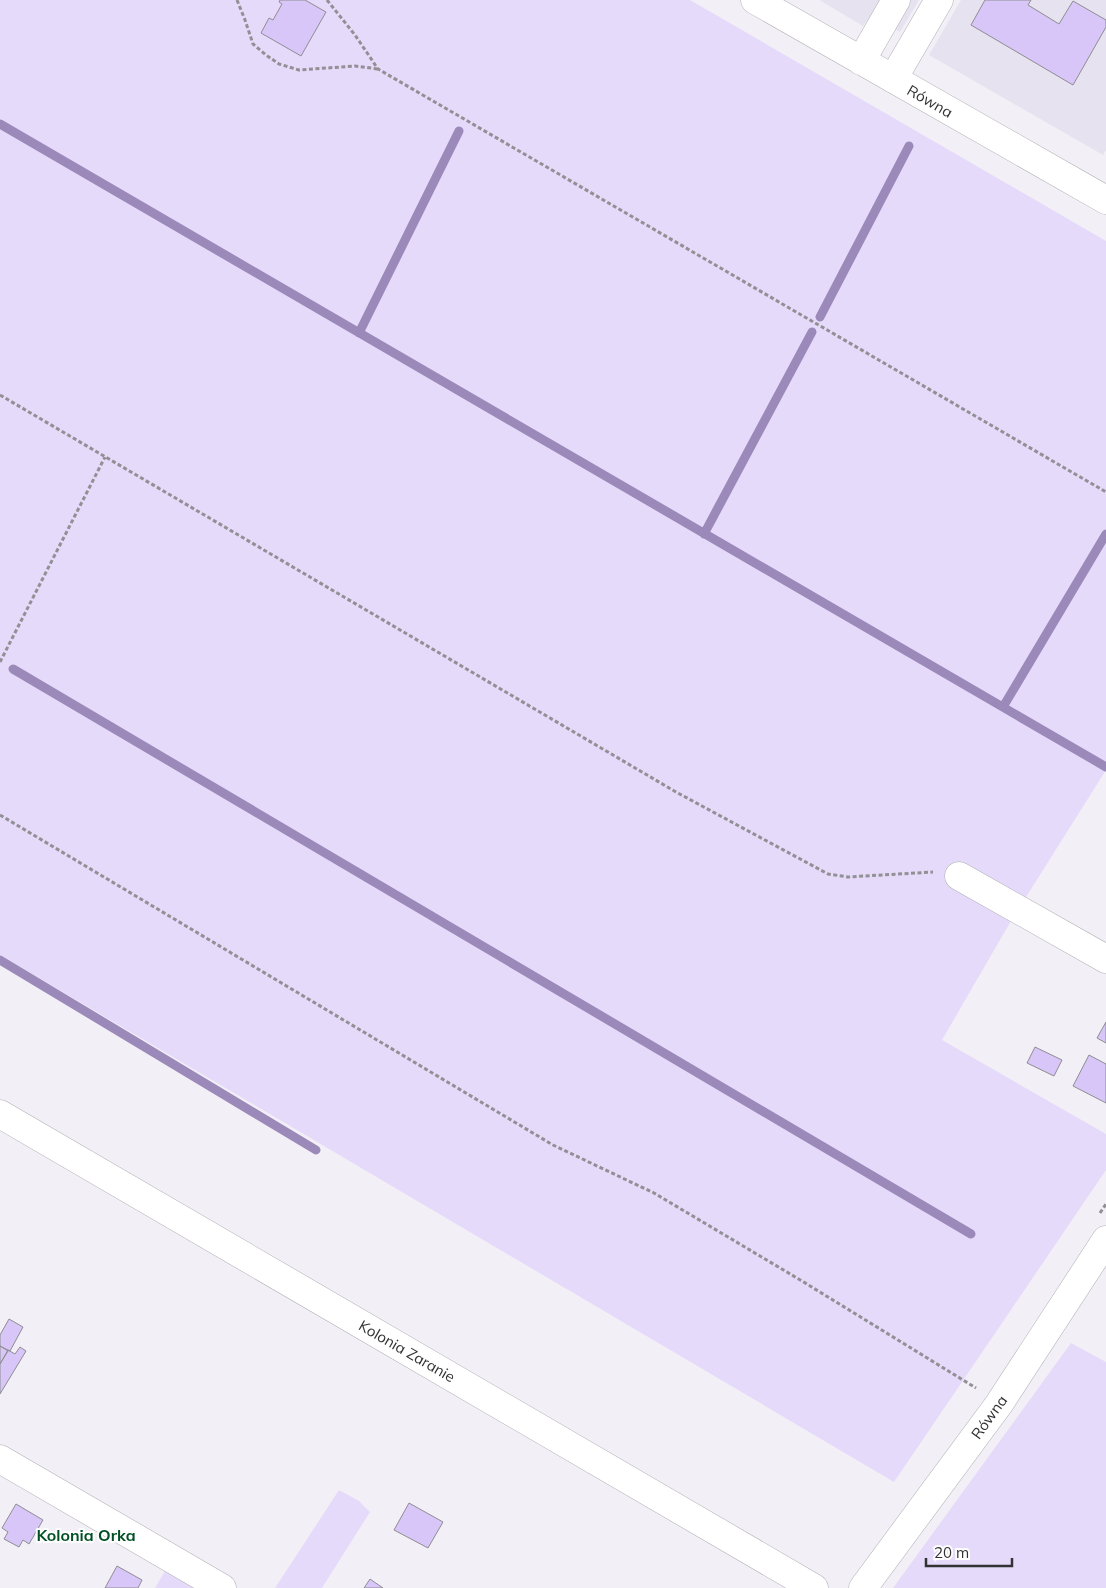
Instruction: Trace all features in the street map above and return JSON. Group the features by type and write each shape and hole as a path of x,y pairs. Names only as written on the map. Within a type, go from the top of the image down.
{"street":[{"name":"Równa","path":"756,0 1106,200"},
{"path":"861,61 896,0"},
{"path":"893,79 939,0"},
{"path":"959,876 1106,959"},
{"name":"Kolonia Zaranie","path":"0,1114 814,1588"},
{"name":"Równa","path":"863,1588 999,1404 1106,1240"},
{"path":"0,1459 222,1588"}],"path":[{"path":"237,0 253,44 279,64 299,70 338,66 378,69 1106,492"},
{"path":"327,0 355,35 378,69"},
{"path":"0,395 676,792 828,874 848,877 942,872 959,876"},
{"path":"0,662 105,457"},
{"path":"0,815 552,1144 654,1193 964,1380"}],"shaded area":[{"path":"0,0 690,0 1106,241 1106,770 1011,921 942,1040 1106,1134 1106,1170 894,1482 0,955"},
{"path":"819,0 919,0 900,32 871,15 863,26"},
{"path":"961,0 1106,0 1106,150 1103,155 929,55"},
{"path":"1071,1343 1106,1362 1106,1588 893,1588"},
{"path":"339,1490 359,1501 370,1512 322,1588 275,1588"},
{"path":"169,1564 210,1588 155,1588"}],"building":[{"path":"280,0 305,0 326,12 301,56 261,33 269,18 273,20 282,4 279,2"},
{"path":"985,0 1031,0 1028,5 1059,24 1073,1 1106,20 1106,27 1073,85 971,25"},
{"path":"1106,1022 1106,1043 1097,1038"},
{"path":"1035,1047 1062,1060 1054,1076 1027,1063"},
{"path":"1089,1055 1106,1064 1106,1103 1073,1086"},
{"path":"9,1319 23,1327 10,1351 0,1346 0,1335"},
{"path":"0,1346 8,1351 0,1364"},
{"path":"20,1347 26,1351 0,1394 0,1364 8,1350 15,1354"},
{"path":"409,1503 443,1522 428,1548 394,1530"},
{"path":"16,1504 43,1520 29,1544 23,1540 19,1547 4,1539 8,1532 2,1528"},
{"path":"117,1566 142,1580 138,1588 105,1588"},
{"path":"370,1579 383,1588 364,1588"}],"waterway":[{"path":"0,124 1106,767"},
{"path":"359,333 459,131"},
{"path":"820,317 909,146"},
{"path":"704,534 812,332"},
{"path":"1003,707 1106,534"},
{"path":"13,669 971,1234"},
{"path":"0,960 316,1150"}],"district":[{"name":"Kolonia Orka","path":"86,1535"}]}
